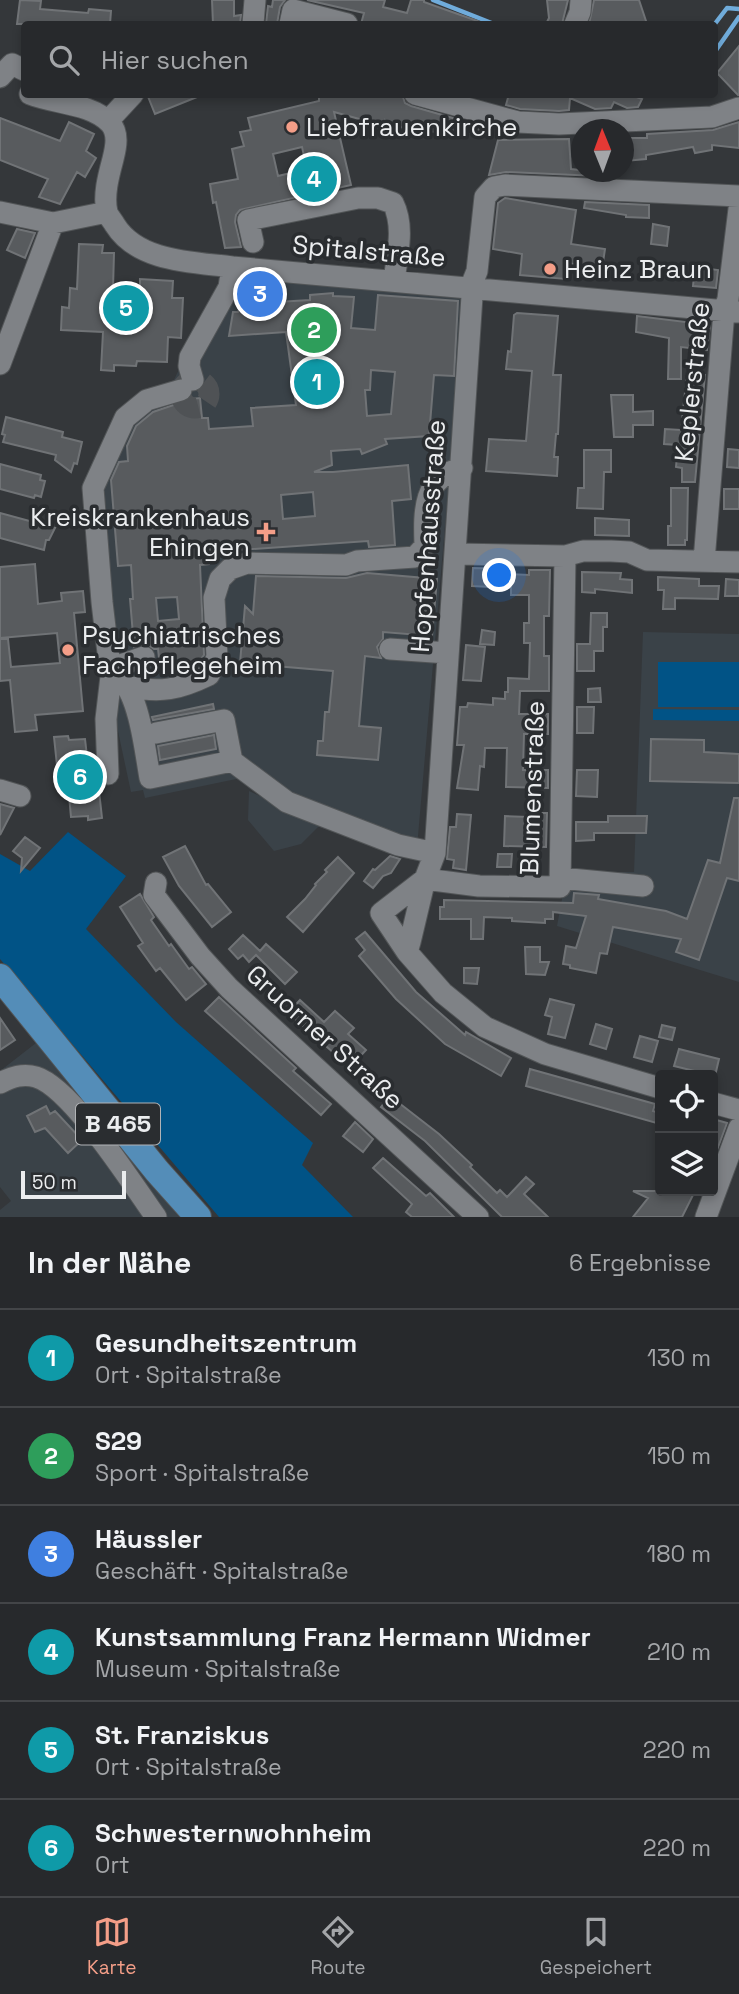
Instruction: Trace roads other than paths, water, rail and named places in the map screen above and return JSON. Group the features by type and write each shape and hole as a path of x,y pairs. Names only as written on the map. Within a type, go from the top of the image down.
{"main road":[{"name":"B 465","path":"0,977 149,1161 198,1217"}],"street":[{"path":"253,21 255,0"},
{"path":"576,21 581,0"},
{"path":"291,21 293,10 335,21"},
{"path":"21,68 12,64 0,78 21,91"},
{"path":"0,212 53,223 107,212 107,189 116,145 115,130 108,121 91,111 54,98"},
{"path":"108,121 129,98"},
{"path":"430,98 519,122 559,124 712,117 738,109"},
{"name":"Hopfenhausstraße","path":"407,952 425,879 435,853 461,468 464,345 477,271 485,197 494,187 505,185 739,196"},
{"path":"253,242 248,220 358,198 378,198 393,203 399,214 400,234 394,281"},
{"name":"Keplerstraße","path":"704,561 731,311 728,299 739,209"},
{"name":"Spitalstraße","path":"107,212 124,236 144,250 185,261 731,311"},
{"path":"0,364 53,223"},
{"path":"108,774 106,719 112,668 102,602 93,488 125,418 147,400 187,385 190,356 229,287 232,267"},
{"path":"128,686 151,691 188,685 209,675 217,657 214,598 220,579 230,569 247,563 346,565 358,561 415,557 425,546 424,515 431,487 448,471 461,468"},
{"path":"456,554 565,556 583,551 629,552 646,560 739,562"},
{"name":"Blumenstraße","path":"425,879 479,886 560,887 565,556"},
{"path":"390,649 448,653"},
{"path":"112,668 144,657"},
{"path":"112,668 128,686 150,778 232,761"},
{"path":"156,733 224,720 232,761 287,802 398,845 435,853"},
{"path":"560,878 643,886"},
{"path":"425,879 381,914 407,952 443,993 485,1027 545,1054 655,1087"},
{"name":"Gruorner Straße","path":"156,883 155,895 200,956 229,988 478,1217"},
{"path":"0,1083 15,1076 28,1075 50,1084 98,1136 156,1217"},
{"path":"718,1104 739,1110"},
{"path":"706,1217 739,1128"}],"waterway":[{"path":"433,0 486,21"},
{"path":"717,21 727,8 739,9"},
{"path":"718,47 739,17"}],"tunnel":[{"path":"195,380 205,384 209,394 205,404 195,408 185,404 181,394 185,384 195,380"}],"place":[{"name":"Liebfrauenkirche","path":"292,127"},
{"name":"Kunstsammlung Franz Hermann Widmer","path":"314,179"},
{"name":"Heinz Braun","path":"550,269"},
{"name":"Häussler","path":"260,294"},
{"name":"St. Franziskus","path":"126,308"},
{"name":"S29","path":"314,330"},
{"name":"Gesundheitszentrum","path":"317,382"},
{"name":"Kreiskrankenhaus Ehingen","path":"266,532"},
{"name":"Psychiatrisches Fachpflegeheim","path":"68,650"},
{"name":"Schwesternwohnheim","path":"80,777"}]}
